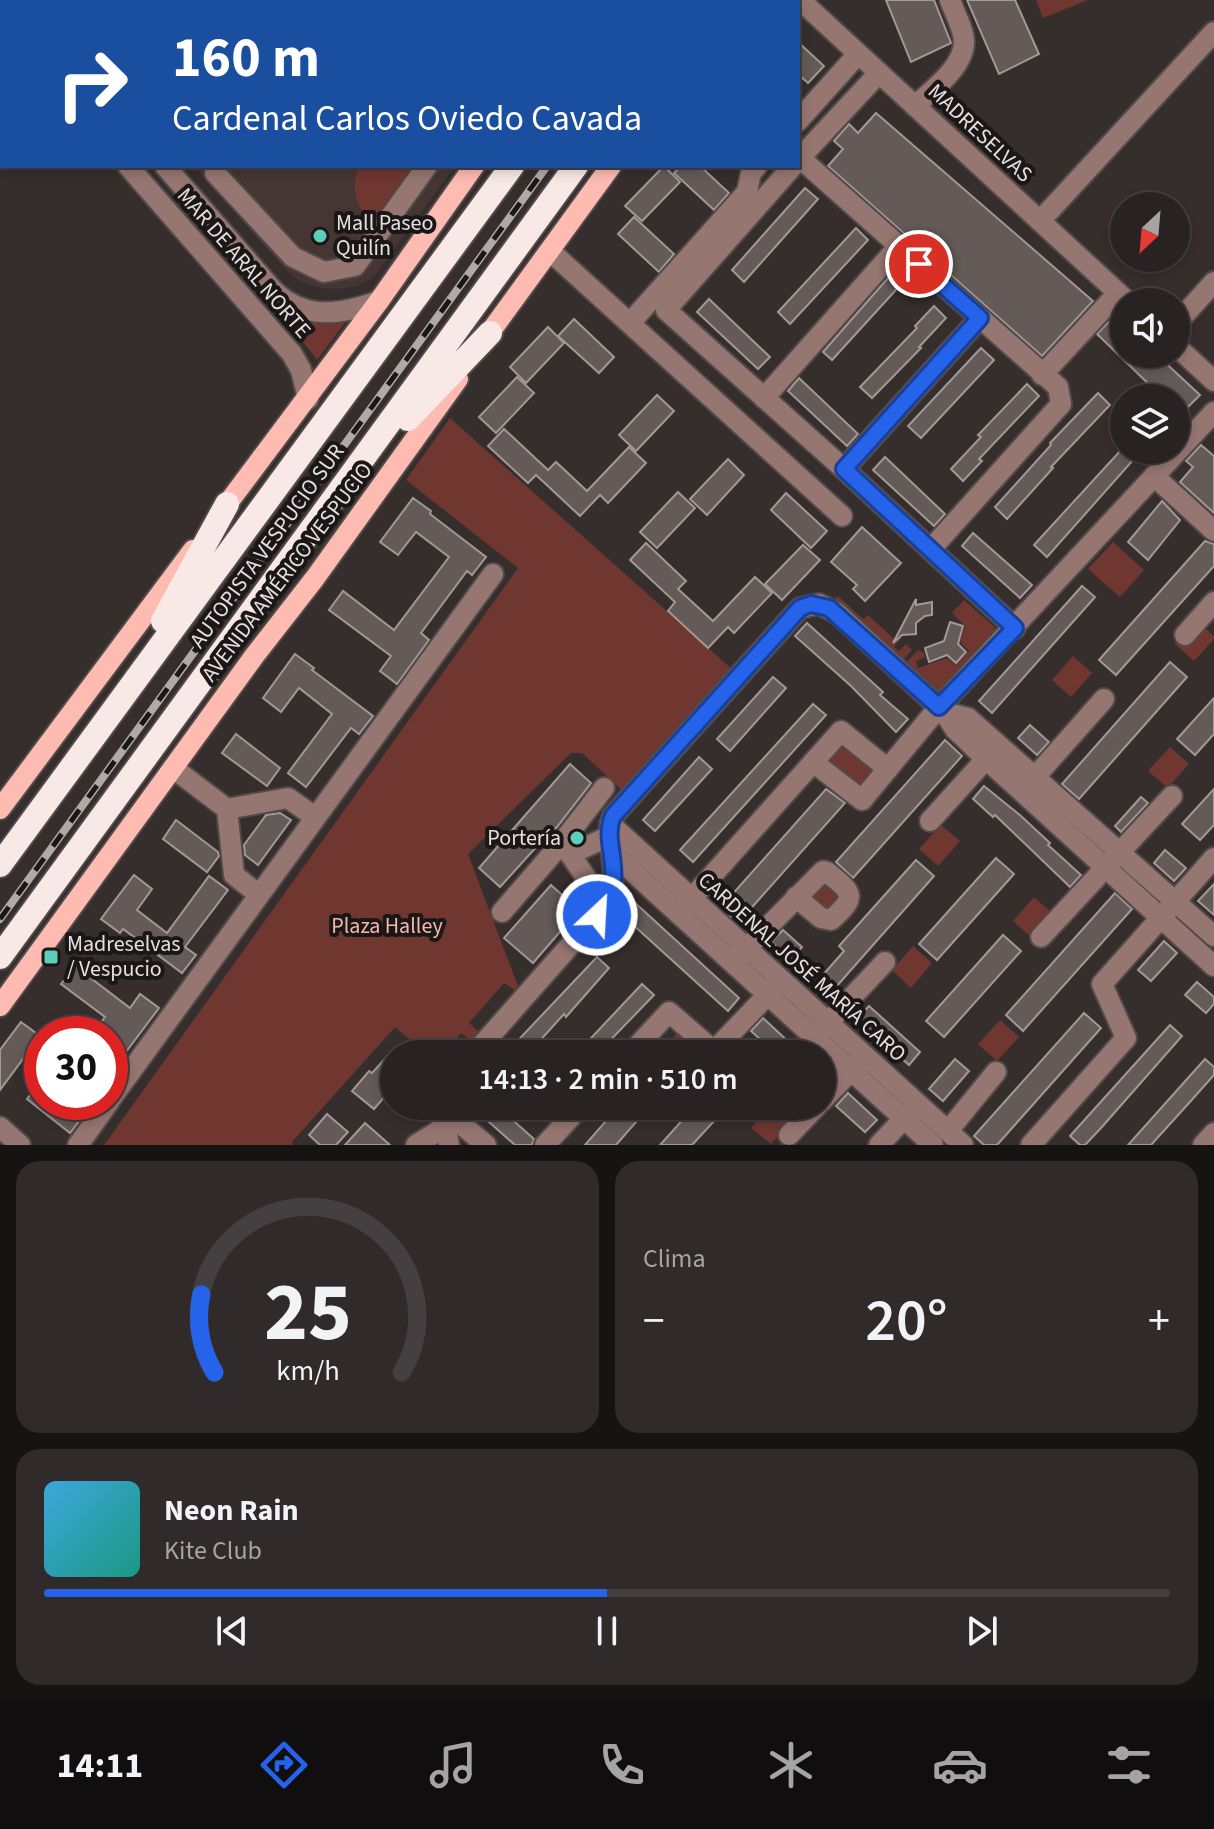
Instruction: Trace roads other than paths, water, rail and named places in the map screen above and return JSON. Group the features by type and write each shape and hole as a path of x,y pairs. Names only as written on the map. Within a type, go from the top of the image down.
{"highway":[{"name":"AUTOPISTA VESPUCIO SUR","path":"0,865 511,168"},
{"name":"AUTOPISTA VESPUCIO SUR","path":"0,957 575,168"},
{"path":"350,477 490,333"},
{"path":"119,703 227,504"}],"main road":[{"path":"0,809 308,399 473,168"},
{"name":"AVENIDA AMÉRICO VESPUCIO","path":"0,1006 255,655 315,578 610,168"}],"street":[{"name":"MADRESELVAS","path":"800,0 1112,288"},
{"path":"915,106 963,53 965,39 950,0"},
{"path":"1040,221 1214,32"},
{"path":"800,119 858,54"},
{"path":"800,158 879,73"},
{"path":"800,164 899,246 1058,387 1061,404 931,549"},
{"name":"MAR DE ARAL NORTE","path":"130,168 292,354 301,370 308,399"},
{"name":"MAR DE ARAL NORTE","path":"167,168 280,297 313,312 339,313 379,301"},
{"path":"195,201 217,170 293,257 324,272 355,266 426,168"},
{"path":"630,323 747,192 751,173 755,168"},
{"path":"791,168 666,310 1015,628"},
{"path":"764,398 899,246"},
{"path":"550,251 842,516"},
{"path":"231,284 249,280 254,269"},
{"path":"1190,309 1214,282"},
{"path":"1042,375 1110,310"},
{"path":"844,469 980,318"},
{"path":"1190,359 1214,381"},
{"path":"813,762 862,800 1214,412"},
{"path":"1154,476 1214,531"},
{"path":"128,1075 493,574"},
{"path":"1185,635 1214,602"},
{"path":"597,915 610,894 614,879 610,838 630,795 800,608 819,604 837,613 941,710 955,729 986,759 1028,784"},
{"path":"1028,784 1104,699"},
{"path":"941,710 968,718 1028,784 1114,860 1176,902 1214,936"},
{"path":"685,906 841,731 888,769"},
{"path":"930,821 986,759"},
{"path":"173,768 227,809 234,875 258,894"},
{"path":"502,912 565,850 604,788"},
{"path":"1041,937 1172,796"},
{"path":"227,809 288,798 315,817"},
{"path":"565,850 610,838"},
{"name":"CARDENAL JOSÉ MARÍA CARO","path":"610,838 644,868"},
{"name":"CARDENAL JOSÉ MARÍA CARO","path":"610,838 911,1111 948,1140"},
{"path":"565,850 593,888"},
{"path":"1031,1145 1126,1038 1102,984 1214,858"},
{"path":"1114,860 1162,918 1214,966"},
{"path":"486,1040 597,915 644,868"},
{"path":"740,955 796,897"},
{"path":"821,1030 885,962"},
{"path":"724,1040 775,987"},
{"path":"643,1040 669,1012 701,1040"},
{"path":"836,1086 858,1063"},
{"path":"948,1140 996,1072"},
{"path":"879,1145 911,1111"},
{"path":"78,1145 96,1120"},
{"path":"545,1145 568,1120"},
{"path":"789,1135 803,1120"},
{"path":"416,1145 445,1122 475,1142"},
{"path":"0,1127 20,1145"},
{"path":"1203,1145 1214,1133"}],"railway":[{"path":"0,919 546,168"}],"place":[{"name":"Mall Paseo Quilín","path":"320,236"},
{"name":"Portería","path":"577,838"},
{"name":"Madreselvas / Vespucio","path":"51,957"}],"park label":[{"name":"Plaza Halley","path":"387,926"}]}
